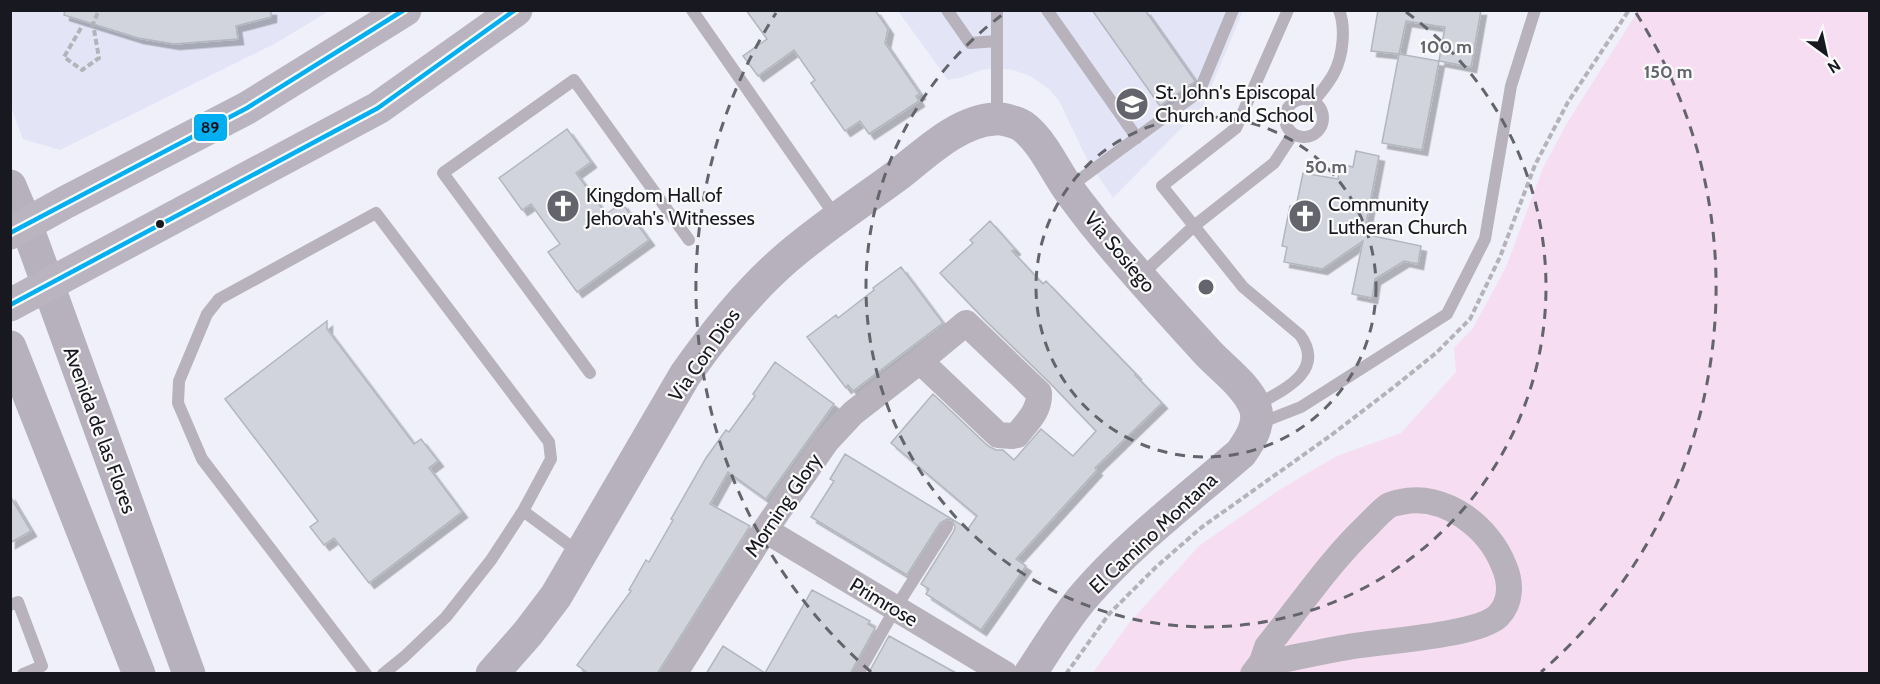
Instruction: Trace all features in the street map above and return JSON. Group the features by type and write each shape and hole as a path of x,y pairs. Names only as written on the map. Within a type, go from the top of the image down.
{"main road":[{"path":"18,229 247,108 405,10"},
{"path":"10,305 378,108 516,10"}],"street":[{"name":"Via Con Dios","path":"497,672 556,596 686,375 744,299 782,262 836,218 948,137 971,124 997,118"},
{"name":"Via Sosiego","path":"997,118 1024,126 1068,189 1139,276 1210,355 1252,407"},
{"name":"Avenida de las Flores","path":"10,186 18,229 48,286 189,674"},
{"name":"Morning Glory","path":"674,674 765,530 826,442 853,412 966,323 1039,393 1037,410 1017,435 998,435 920,361"},
{"path":"10,347 139,674"},
{"name":"El Camino Montana","path":"1030,674 1061,626 1085,595 1129,551 1241,453 1251,439 1252,407"},
{"path":"1413,499 1438,504 1459,513 1477,526 1498,550 1509,578 1509,598 1498,616 1480,627 1349,647 1272,662 1258,668 1267,647 1347,545 1389,505 1413,499"},
{"name":"Primrose","path":"765,530 1005,674"}],"lane":[{"path":"692,10 836,218"},
{"path":"946,10 970,43 997,41"},
{"path":"997,10 997,118"},
{"path":"1047,10 1137,138"},
{"path":"1068,189 1199,92 1233,10"},
{"path":"1252,407 1296,382 1306,367 1309,356 1306,344 1300,335 1243,287 1162,186 1236,129 1288,10"},
{"path":"1314,101 1335,73 1341,49 1342,21 1339,10"},
{"path":"1252,407 1301,407 1447,314 1485,239 1511,86 1535,10"},
{"path":"590,373 443,173 574,80 689,240"},
{"path":"1295,100 1314,101 1322,111 1320,129 1304,137 1293,134 1285,123 1286,110 1295,100"},
{"path":"1139,276 1194,226 1274,163 1293,134"},
{"path":"366,674 202,459 178,403 179,381 207,314 219,299 376,213 549,442 551,459 523,511 491,560 446,617 383,674"},
{"path":"523,511 581,554"},
{"path":"858,674 895,609 947,527"},
{"path":"10,605 18,602 42,666 23,674"}],"path":[{"path":"81,28 63,57 82,70 99,58 93,24 99,10"}],"shaded area":[{"path":"10,11 329,11 278,42 60,150 23,139 11,107"},
{"name":"St. John's Episcopal Church and School","path":"898,11 1243,11 1203,106 1113,198 1088,161 1059,101 1049,89 1030,76 1013,70 996,68 948,80"},
{"path":"1638,11 1869,11 1869,673 1092,674 1130,622 1199,546 1279,490 1337,456 1401,433 1456,372 1454,348 1473,328 1506,267 1543,168 1567,123"}],"building":[{"path":"65,10 271,10 271,17 236,26 238,39 174,44 138,38 64,15"},
{"path":"746,10 875,10 888,29 885,43 920,94 916,96 919,101 869,134 860,121 845,131 811,83 815,80 794,50 758,76 743,56 767,39"},
{"path":"1092,10 1145,10 1195,81 1160,106"},
{"path":"1378,10 1481,10 1471,67 1439,61 1445,27 1406,21 1399,54 1371,51"},
{"path":"1399,54 1439,61 1422,150 1382,143"},
{"path":"567,129 591,162 576,173 606,214 622,203 649,240 577,292 548,252 560,244 531,204 522,210 499,178"},
{"path":"1356,151 1379,156 1364,234 1421,246 1418,264 1404,261 1375,279 1372,298 1352,294 1363,241 1322,269 1284,262 1287,247 1282,246 1290,206 1296,207 1303,173 1338,179 1340,164 1353,167"},
{"path":"990,221 1015,249 1012,251 1043,284 1046,281 1162,403 1095,468 1097,470 1016,559 1026,566 981,630 926,594 929,589 921,584 954,531 952,520 947,519 940,523 907,575 811,517 834,481 830,479 845,454 968,529 977,516 891,443 933,394 988,446 996,450 1003,450 1014,460 1041,429 1073,456 1096,431 940,273 973,243 970,240"},
{"path":"901,267 943,323 853,391 848,385 846,388 807,337 836,315 838,318"},
{"path":"327,321 327,329 414,444 421,439 438,461 429,468 462,512 369,583 334,538 324,545 310,527 318,521 225,399"},
{"path":"775,362 834,404 766,499 728,472 710,504 750,526 657,674 589,674 577,665 631,591 629,590 646,560 649,562 706,458 726,430 729,432 755,396 753,394"},
{"path":"10,496 31,531 10,543"},
{"path":"812,590 870,621 868,624 875,628 850,674 706,674 723,646 765,673"},
{"path":"889,636 958,674 868,674"}],"transit line":[{"name":"89","path":"10,233 247,108 404,10"},
{"name":"89","path":"10,305 378,108 515,10"}],"place":[{"name":"St. John's Episcopal Church and School","path":"1132,104"},
{"name":"Kingdom Hall of Jehovah's Witnesses","path":"563,206"},
{"name":"Community Lutheran Church","path":"1305,216"}]}
